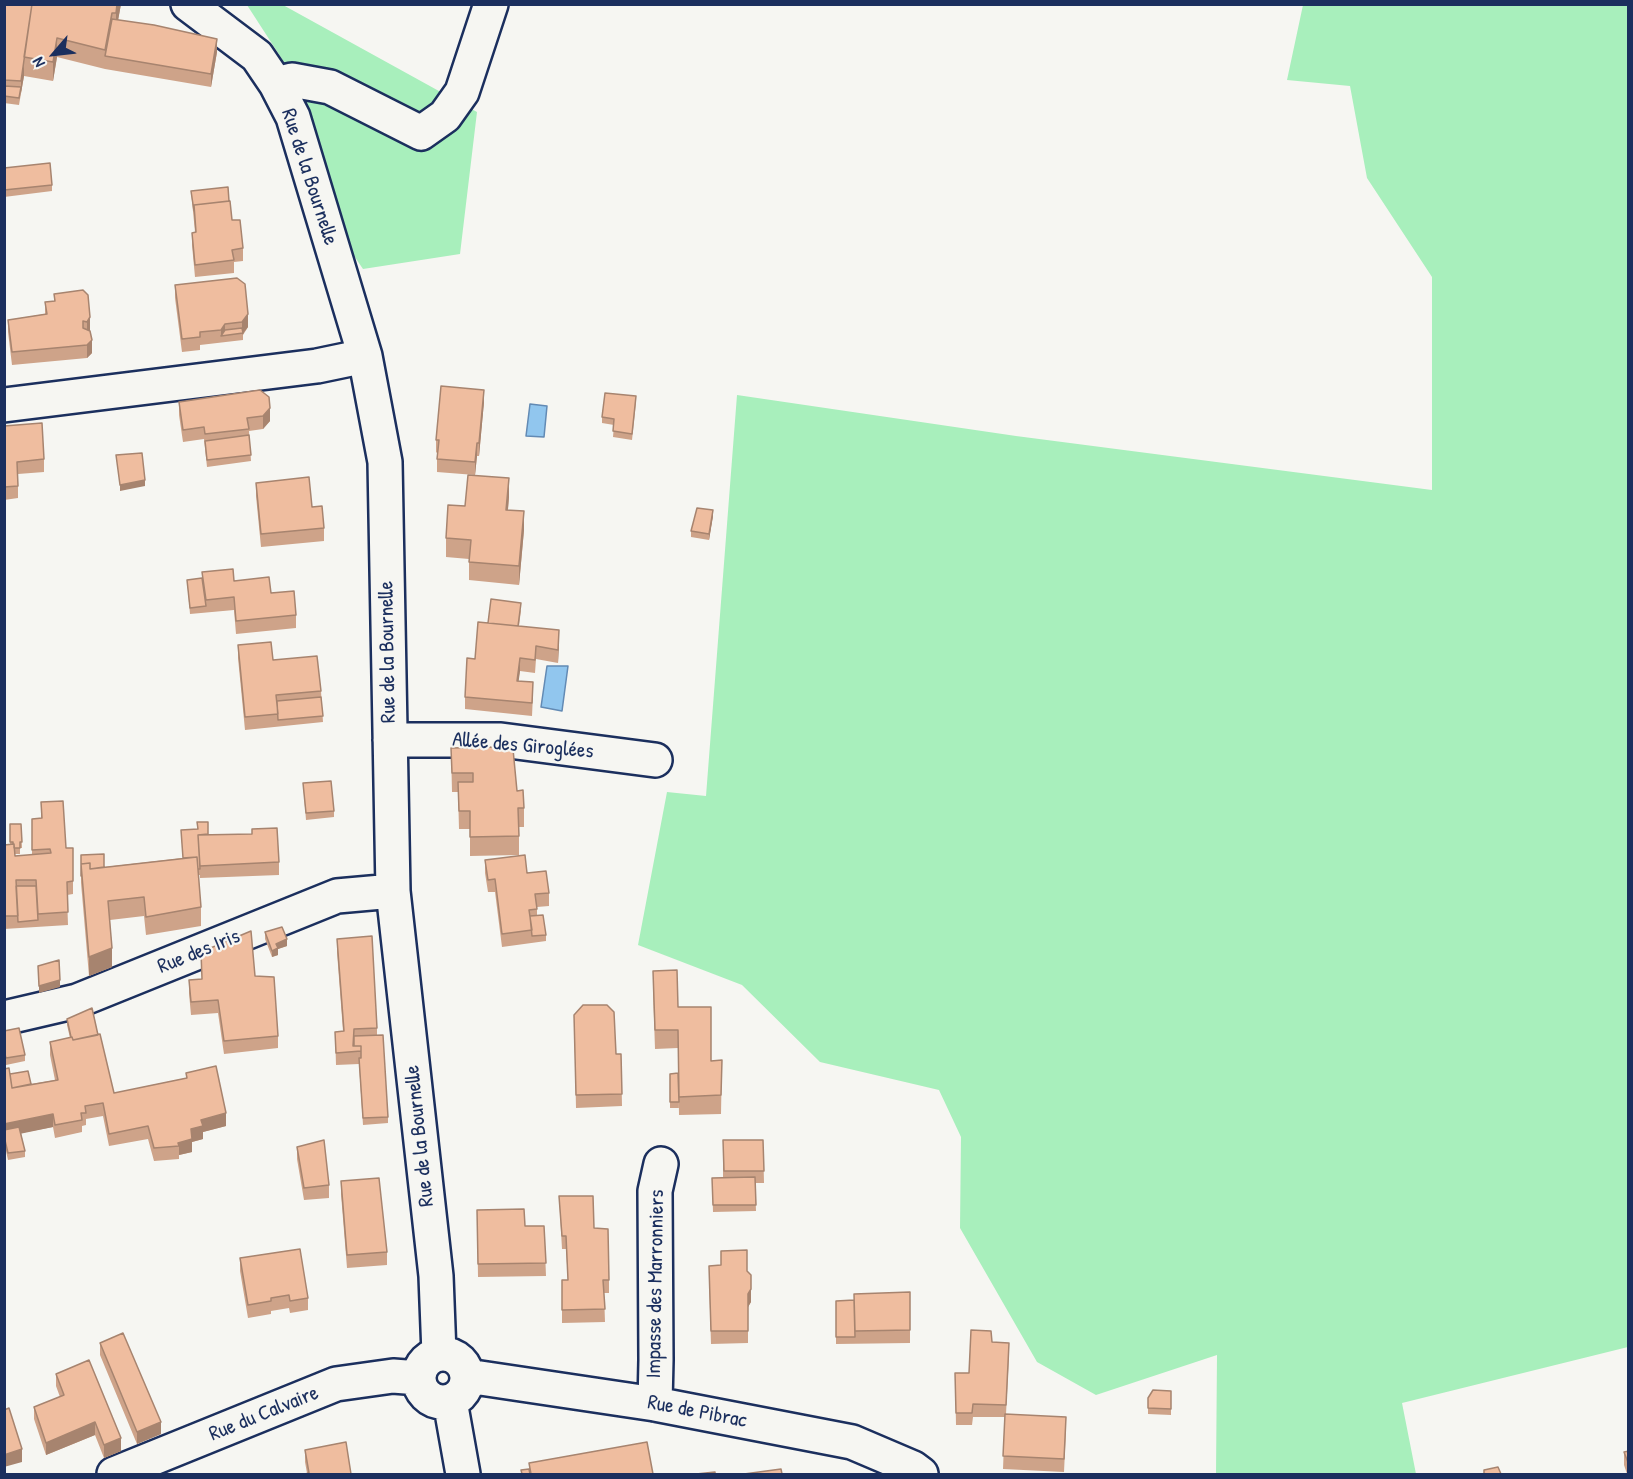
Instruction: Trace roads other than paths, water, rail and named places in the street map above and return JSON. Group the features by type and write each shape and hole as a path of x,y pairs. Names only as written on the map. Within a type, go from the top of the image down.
{"street":[{"name":"Rue de la Bournelle","path":"188,4 257,56 276,84 293,117 366,356 385,462 393,891 436,1276 429,1366"},
{"path":"276,84 292,80 330,87 421,133 445,116 462,92 491,4"},
{"path":"4,405 317,366 366,356"},
{"name":"Allée des Giroglées","path":"390,740 501,740 655,760"},
{"name":"Rue des Iris","path":"4,1018 77,1000 337,896 393,891"},
{"name":"Impasse des Marronniers","path":"655,1404 655,1191 662,1164"},
{"path":"458,1388 435,1401 420,1386 429,1366 454,1357 460,1362 458,1388 463,1474"},
{"name":"Rue du Calvaire","path":"114,1474 336,1384 393,1376 429,1366"},
{"name":"Rue de Pibrac","path":"458,1388 655,1404 852,1442 913,1468 921,1474"}],"water":[{"path":"530,404 547,406 544,437 526,436"},
{"path":"547,666 568,666 562,711 541,707"}]}
